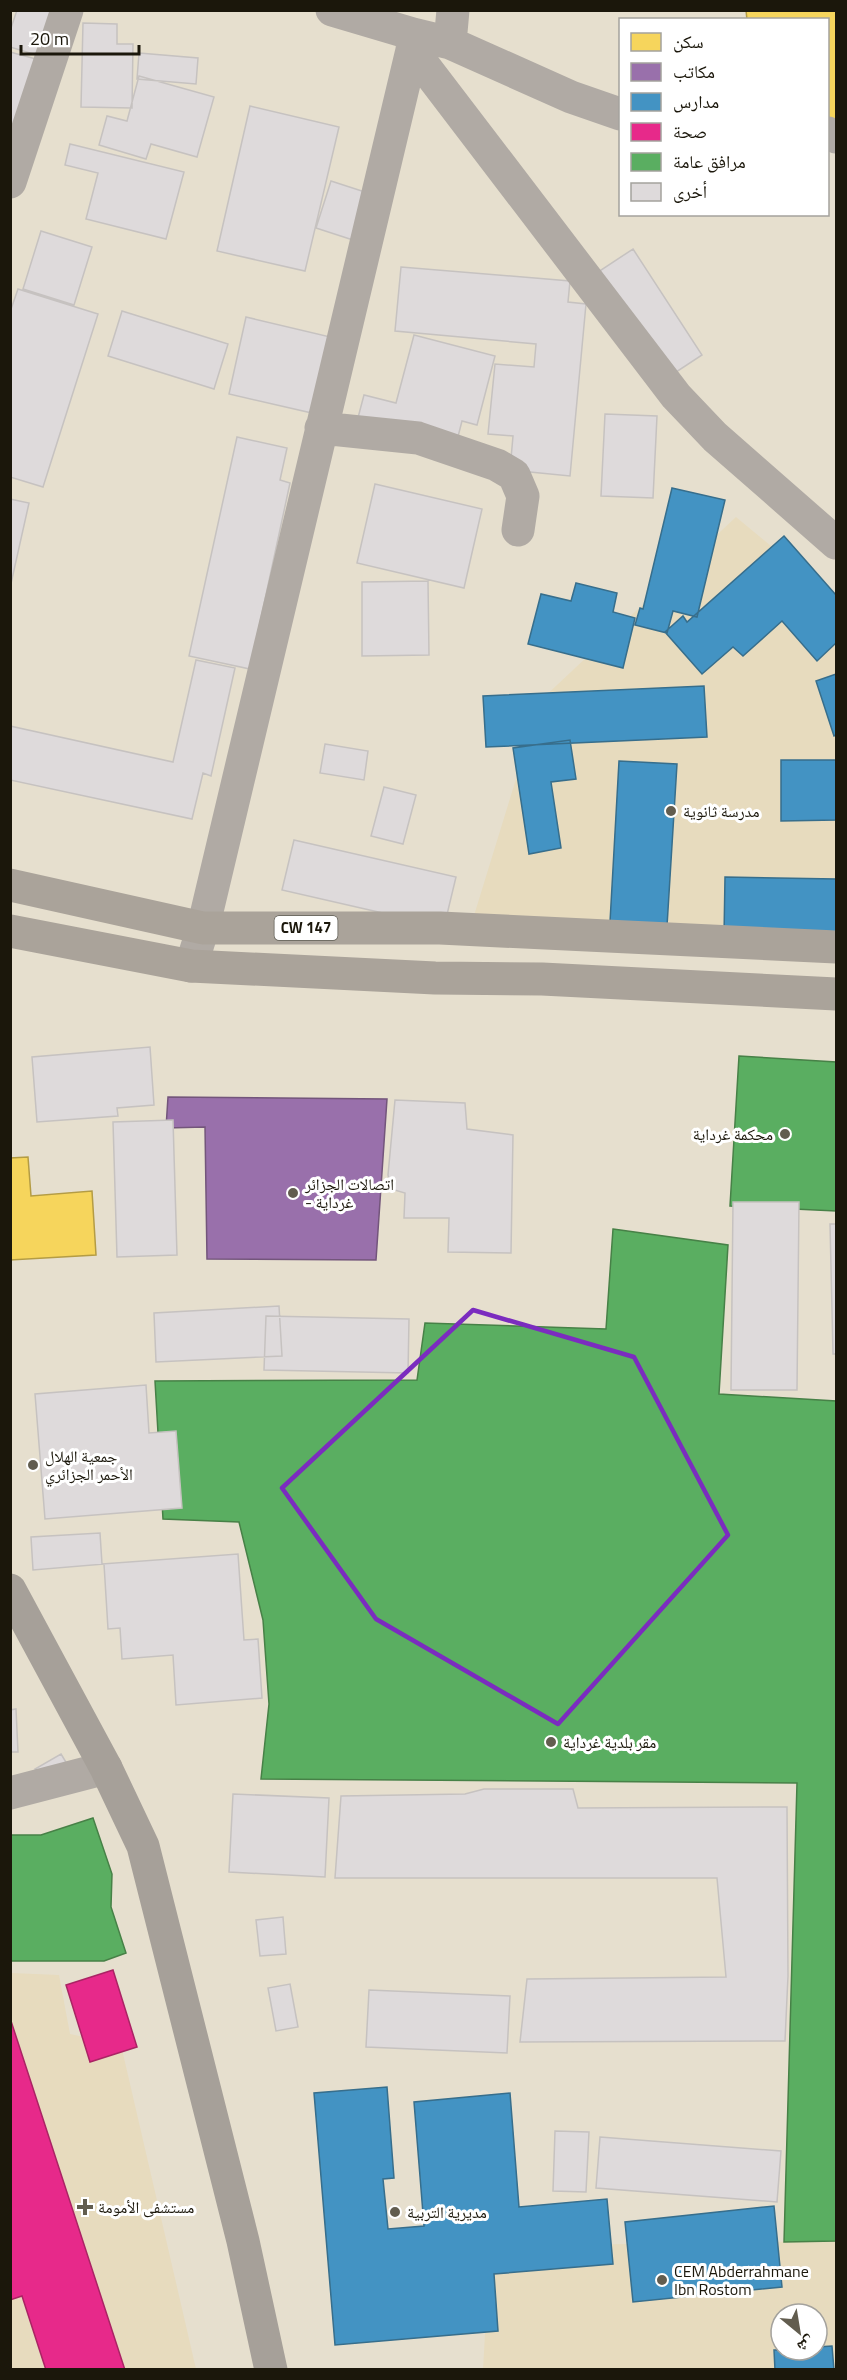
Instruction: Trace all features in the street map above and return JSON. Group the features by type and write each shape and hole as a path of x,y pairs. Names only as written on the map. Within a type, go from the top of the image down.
{"main road":[{"name":"CW 147","path":"10,885 202,928 440,928 837,947"},
{"path":"10,931 191,966 435,978 542,979 837,994"}],"street":[{"path":"10,182 67,10"},
{"path":"332,10 412,42 450,42 571,97 619,113"},
{"path":"450,42 453,10"},
{"path":"191,966 202,928 412,42"},
{"path":"412,42 676,396 715,437 837,543"},
{"path":"321,428 418,438 497,465 514,475 523,495 518,530"},
{"path":"10,1590 106,1768 143,1846 243,2241 271,2370"},
{"path":"10,1793 106,1768"}],"highlighted area":[{"path":"473,1310 634,1357 728,1535 558,1724 376,1619 282,1488"}],"shaded area":[{"name":"مدرسة ثانوية","path":"736,517 836,600 836,939 472,922 540,701"},
{"name":"مستشفى الأمومة","path":"11,1973 59,1975 70,2034 121,2045 196,2369 11,2370"},
{"name":"CEM Abderrahmane Ibn Rostom","path":"836,2241 836,2369 483,2370 490,2246"}],"building: سكن":[{"path":"746,10 836,10 836,121 829,122 829,18 747,18"},
{"path":"28,1157 31,1196 92,1191 96,1255 10,1260 10,1158"}],"building: مكاتب":[{"name":"اتصالات الجزائر - غرداية","path":"168,1097 387,1099 376,1260 207,1259 205,1127 166,1128"}],"building: مدارس":[{"path":"672,488 725,500 697,617 673,611 667,633 635,625 640,608 643,609"},
{"path":"784,536 836,595 836,643 817,661 782,621 743,656 733,647 702,674 665,632 683,616 687,622"},
{"path":"576,583 617,593 613,612 635,618 623,668 528,644 541,594 571,601"},
{"path":"836,674 836,735 834,736 816,681"},
{"path":"704,686 707,737 486,747 483,696"},
{"path":"570,740 576,779 551,782 561,848 529,854 513,748"},
{"path":"781,760 836,760 836,820 781,821"},
{"path":"619,761 677,764 667,926 610,922"},
{"path":"725,877 836,879 836,937 724,936"},
{"path":"387,2087 394,2178 383,2179 388,2229 424,2226 414,2102 510,2093 519,2207 607,2199 613,2264 494,2274 498,2331 335,2345 314,2093"},
{"path":"774,2206 782,2287 633,2302 625,2222"},
{"path":"829,2346 832,2346 834,2370 775,2370 775,2362 829,2362"}],"building: صحة":[{"path":"113,1970 137,2047 90,2062 66,1985"},
{"path":"11,2021 125,2370 46,2370 22,2296 10,2300"}],"building: مرافق عامة":[{"name":"محكمة غرداية","path":"739,1056 836,1062 836,1211 730,1206"},
{"name":"مقر بلدية غرداية","path":"613,1229 728,1245 719,1394 836,1401 836,2241 784,2242 797,1783 261,1779 269,1704 263,1620 239,1522 163,1519 155,1381 417,1380 425,1323 606,1329"},
{"path":"93,1818 112,1874 111,1907 126,1953 104,1961 10,1961 10,1835 41,1835"}],"building: أخرى":[{"path":"17,10 54,10 40,56 10,47 10,31"},
{"path":"83,23 117,24 117,44 133,44 132,108 81,107"},
{"path":"10,52 36,59 10,137"},
{"path":"139,53 198,58 196,84 137,79"},
{"path":"139,76 214,97 197,157 151,144 146,159 99,145 107,116 127,121"},
{"path":"250,106 339,127 305,271 217,251"},
{"path":"70,144 184,172 166,239 86,219 98,173 65,165"},
{"path":"331,181 368,193 353,240 316,228"},
{"path":"41,231 92,247 74,305 23,289"},
{"path":"633,249 702,355 661,382 592,276"},
{"path":"401,267 570,281 568,302 586,304 570,476 510,470 513,436 488,434 495,364 534,367 536,344 395,331"},
{"path":"18,289 98,314 43,487 10,477 10,312"},
{"path":"122,311 228,344 214,389 108,356"},
{"path":"246,317 343,340 325,416 229,394"},
{"path":"414,335 495,356 477,425 462,421 453,456 355,429 364,395 396,403"},
{"path":"605,414 657,416 653,498 601,496"},
{"path":"237,437 287,448 280,480 290,483 250,669 189,656"},
{"path":"375,484 482,509 464,588 357,563"},
{"path":"10,499 29,503 10,588"},
{"path":"428,581 429,655 362,656 362,582"},
{"path":"196,660 235,668 211,776 203,773 192,819 10,780 10,726 173,762"},
{"path":"325,744 368,751 364,780 320,773"},
{"path":"384,787 416,795 403,844 371,836"},
{"path":"294,840 456,877 444,927 282,890"},
{"path":"150,1047 154,1105 117,1108 118,1116 37,1122 32,1057"},
{"path":"395,1100 465,1103 467,1129 513,1135 511,1253 448,1252 449,1218 404,1218 405,1193 391,1189 388,1175"},
{"path":"173,1120 177,1255 117,1257 113,1122"},
{"path":"733,1202 799,1202 797,1390 731,1390"},
{"path":"830,1224 836,1224 836,1354 833,1354"},
{"path":"279,1306 282,1356 156,1362 154,1313"},
{"path":"266,1316 409,1319 408,1373 264,1370"},
{"path":"146,1385 149,1433 176,1431 182,1508 45,1519 35,1394"},
{"path":"100,1533 102,1564 238,1554 244,1640 258,1639 262,1698 176,1705 173,1655 122,1659 120,1628 108,1629 104,1564 33,1570 31,1537"},
{"path":"16,1709 18,1752 10,1752 10,1710"},
{"path":"61,1754 75,1777 49,1793 35,1769"},
{"path":"484,1789 573,1789 578,1808 787,1807 788,1976 785,2041 520,2042 527,1979 726,1977 717,1878 335,1878 341,1796 465,1794"},
{"path":"233,1794 329,1798 325,1877 229,1872"},
{"path":"283,1917 286,1954 260,1956 256,1920"},
{"path":"290,1984 298,2027 276,2031 268,1988"},
{"path":"369,1990 510,1996 507,2053 366,2047"},
{"path":"555,2131 589,2132 586,2192 553,2191"},
{"path":"600,2137 781,2151 777,2202 596,2188"}],"place":[{"name":"مدرسة ثانوية","path":"671,811"},
{"name":"محكمة غرداية","path":"785,1134"},
{"name":"اتصالات الجزائر - غرداية","path":"293,1193"},
{"name":"جمعية الهلال الأحمر الجزائري","path":"33,1465"},
{"name":"مقر بلدية غرداية","path":"551,1742"},
{"name":"مستشفى الأمومة","path":"85,2207"},
{"name":"مديرية التربية","path":"395,2212"},
{"name":"CEM Abderrahmane Ibn Rostom","path":"662,2280"}]}
